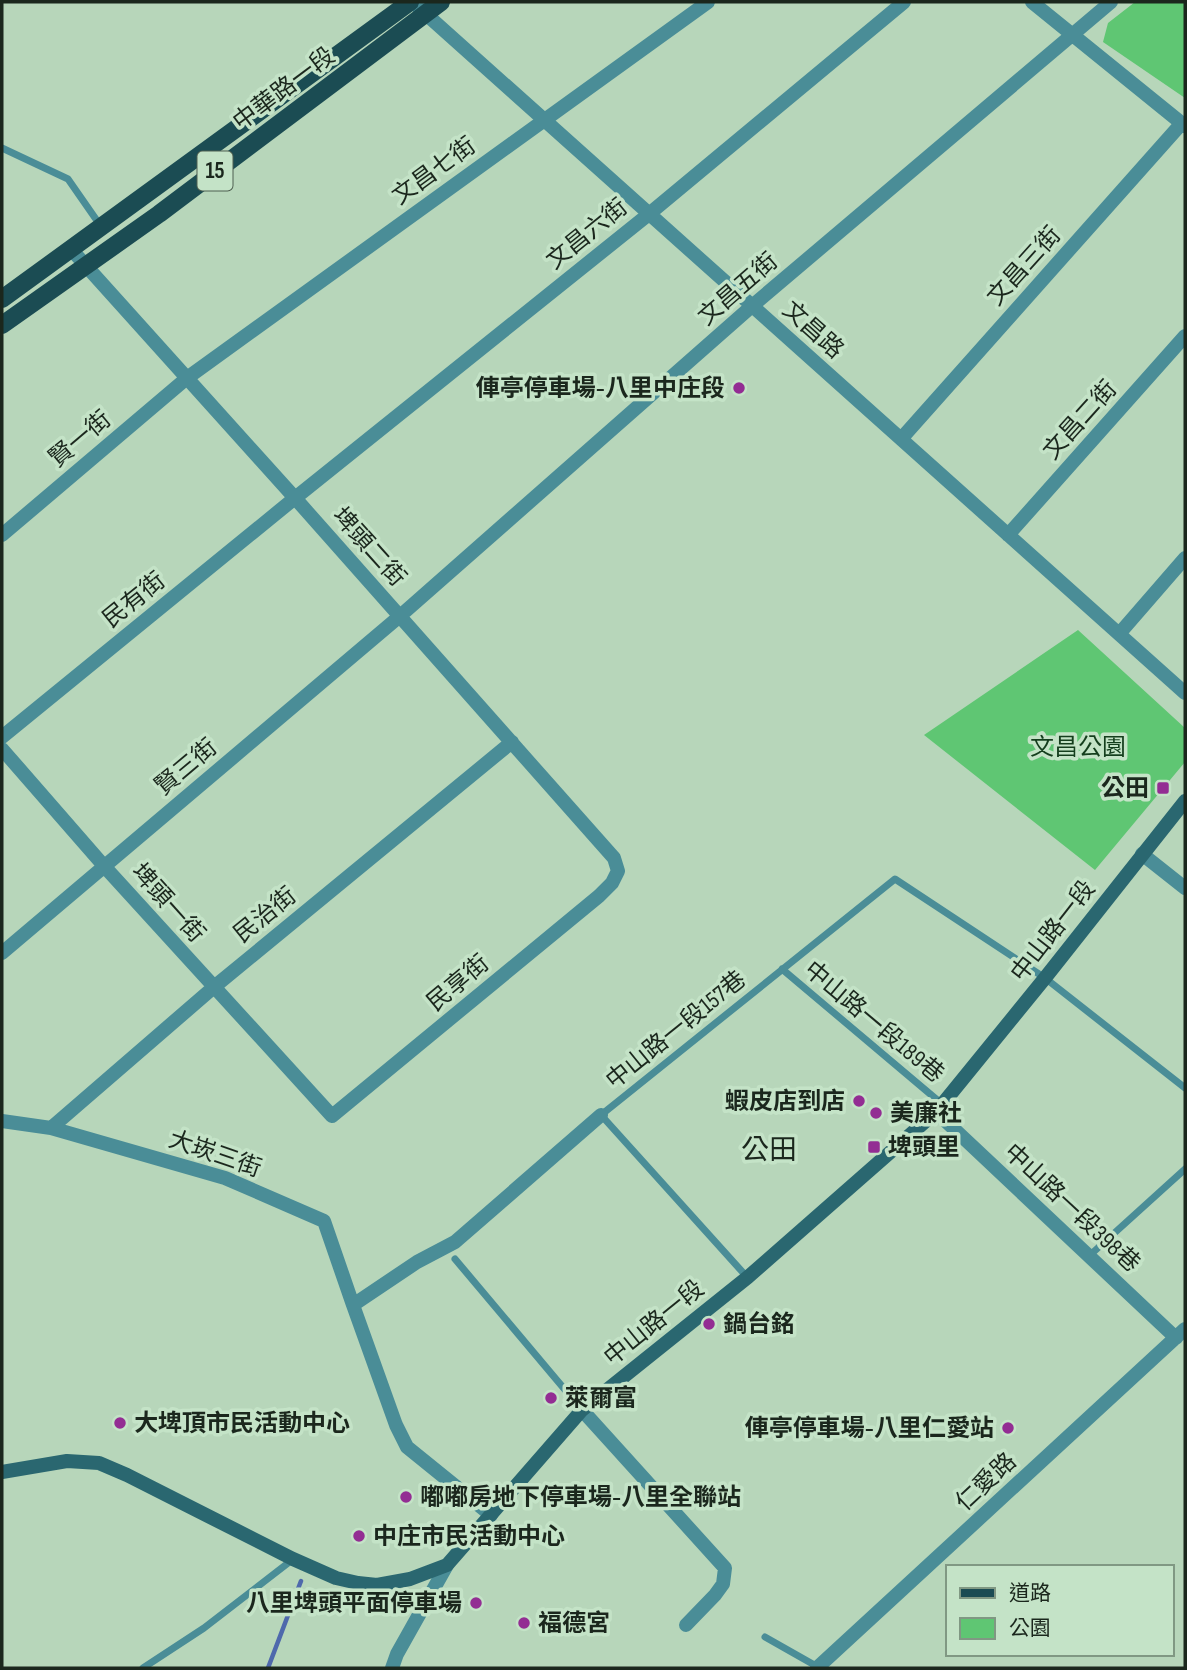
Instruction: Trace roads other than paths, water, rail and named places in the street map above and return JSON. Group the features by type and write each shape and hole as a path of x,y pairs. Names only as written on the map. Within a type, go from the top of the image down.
{"main road":[{"name":"15","path":"415,6 441,2"},
{"name":"中華路一段","path":"2,299 100,226 415,6"},
{"name":"中華路一段","path":"2,325 159,214 415,6"},
{"name":"中山路一段","path":"2,1472 67,1461 99,1463 293,1559 336,1578 358,1583 377,1584 410,1579 447,1565 582,1410 748,1278 939,1108 1185,801"}],"street":[{"name":"文昌七街","path":"187,378 708,2"},
{"name":"文昌六街","path":"295,498 649,214 904,2"},
{"path":"1032,2 1184,124"},
{"name":"文昌五街","path":"400,616 752,306 1111,2"},
{"name":"文昌路","path":"415,6 1185,693"},
{"name":"文昌三街","path":"901,439 1184,124"},
{"name":"埤頭二街","path":"70,248 614,858 618,870 612,883"},
{"name":"文昌二街","path":"1008,535 1185,336"},
{"name":"賢一街","path":"2,534 187,378"},
{"name":"民有街","path":"2,737 295,498"},
{"path":"1119,634 1185,558"},
{"name":"賢三街","path":"2,953 400,616"},
{"name":"民治街","path":"51,1128 214,987 512,742"},
{"name":"埤頭一街","path":"2,749 104,866 332,1116"},
{"path":"1142,854 1185,888"},
{"name":"民享街","path":"332,1116 612,883"},
{"name":"中山路一段398巷","path":"939,1108 1089,1256 1181,1333"},
{"path":"353,1305 417,1262 455,1242 601,1115"},
{"name":"大崁三街","path":"2,1121 51,1128 225,1178 324,1221 396,1425 407,1447 491,1515"},
{"name":"仁愛路","path":"818,1668 1181,1333"},
{"path":"582,1410 725,1568 723,1584 686,1625"},
{"path":"392,1668 397,1654 447,1565"}],"lane":[{"path":"2,148 68,179 100,226"},
{"name":"中山路一段157巷","path":"748,1278 601,1115 895,878 1045,978"},
{"name":"中山路一段189巷","path":"782,969 939,1108"},
{"path":"1045,978 1185,1088"},
{"path":"1089,1256 1185,1168"},
{"path":"455,1259 582,1410"},
{"path":"143,1668 204,1628 293,1559"},
{"path":"765,1637 818,1668"}],"waterway":[{"path":"268,1668 301,1581"}],"place":[{"name":"俥亭停車場-八里中庄段","path":"739,388"},
{"name":"公田","path":"1163,788"},
{"name":"蝦皮店到店","path":"859,1101"},
{"name":"美廉社","path":"876,1113"},
{"name":"埤頭里","path":"874,1147"},
{"name":"鍋台銘","path":"709,1324"},
{"name":"萊爾富","path":"551,1398"},
{"name":"大埤頂市民活動中心","path":"120,1423"},
{"name":"俥亭停車場-八里仁愛站","path":"1008,1428"},
{"name":"嘟嘟房地下停車場-八里全聯站","path":"406,1497"},
{"name":"中庄市民活動中心","path":"359,1536"},
{"name":"八里埤頭平面停車場","path":"476,1603"},
{"name":"福德宮","path":"524,1623"}],"district":[{"name":"公田","path":"769,1150"}],"park label":[{"name":"文昌公園","path":"1078,747"}]}
